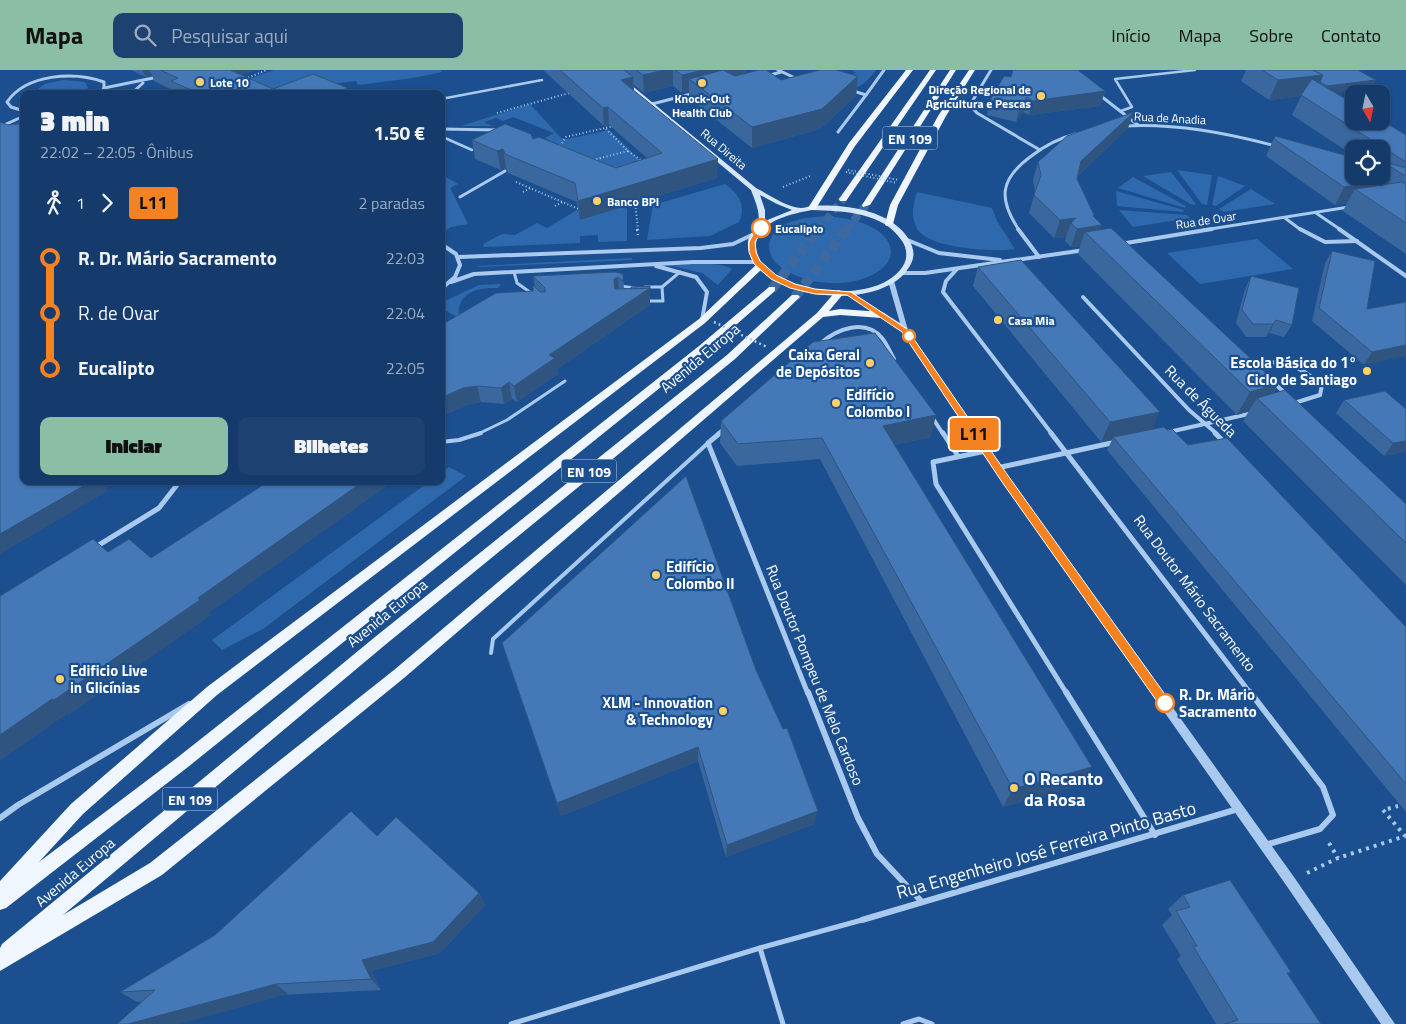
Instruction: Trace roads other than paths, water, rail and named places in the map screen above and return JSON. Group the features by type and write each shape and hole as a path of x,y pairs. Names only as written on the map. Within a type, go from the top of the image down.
{"main road":[{"name":"Rua Direita","path":"610,70 754,189 779,203 800,210"},
{"path":"812,208 836,169 910,70"},
{"name":"EN 109","path":"843,199 932,70"},
{"name":"EN 109","path":"866,205 953,70"},
{"path":"889,224 894,205 942,116 972,70"},
{"path":"754,189 762,210 758,230 752,242 752,252 758,264 773,277 792,286 815,292 844,293 872,289 892,281 902,273 909,262 910,250 904,238 889,224 853,211 812,208 800,210 771,220 758,230"},
{"path":"0,893 77,809 215,688 708,322 758,264"},
{"name":"Avenida Europa","path":"0,902 190,756 703,348 772,289"},
{"path":"0,962 156,869 399,674 844,293"},
{"name":"Avenida Europa","path":"0,957 365,654 731,357 795,297"},
{"path":"820,315 840,312 882,315"}],"street":[{"path":"838,132 884,70"},
{"path":"991,70 970,105 977,113 1040,150"},
{"path":"20,110 11,107 7,102 9,96 30,83 67,71"},
{"path":"762,77 779,71 790,78"},
{"path":"62,74 78,74 99,78 104,82 102,90"},
{"path":"106,90 158,77"},
{"path":"781,80 799,79"},
{"path":"135,90 145,81"},
{"path":"841,88 866,95"},
{"path":"1093,90 1138,125"},
{"path":"652,104 704,91"},
{"path":"0,126 20,118"},
{"name":"Rua de Anadia","path":"1119,127 1138,125 1206,129 1279,147"},
{"path":"445,130 508,130"},
{"path":"1039,257 1024,240 1007,210 1005,189 1012,172 1040,150 1065,136 1082,132"},
{"path":"460,197 505,171"},
{"name":"Rua de Ovar","path":"1116,245 1352,207"},
{"path":"1316,213 1406,276"},
{"path":"1285,218 1314,239 1324,243 1357,241"},
{"path":"459,257 473,258 701,248 733,244 758,230"},
{"path":"904,238 922,249 957,257 1008,261"},
{"path":"1125,243 1131,249"},
{"path":"445,246 459,257 461,265 458,274 445,286"},
{"path":"902,273 925,273 957,269 1090,249"},
{"path":"451,282 474,274 726,260 758,264"},
{"path":"653,265 681,271 696,277 707,292 708,322"},
{"name":"Rua Doutor Mário Sacramento","path":"957,269 946,281 943,292 1323,787 1333,815 1320,829 1265,846"},
{"path":"892,281 905,330 997,468 1239,808 1389,1024"},
{"path":"844,293 905,330"},
{"name":"Rua de Águeda","path":"1082,297 1189,410 1207,424 1228,446"},
{"path":"817,346 831,334 844,327 861,327 878,334 899,366"},
{"path":"1246,357 1260,370"},
{"path":"1252,363 1278,360 1298,364 1322,385 1320,395 1288,405"},
{"path":"1267,376 1303,409"},
{"path":"1161,433 1262,411"},
{"path":"931,415 958,456"},
{"path":"708,442 730,423"},
{"path":"997,468 1124,441"},
{"name":"Rua Doutor Pompeu de Melo Cardoso","path":"708,442 858,818 877,854 922,902"},
{"path":"986,451 933,462 936,484 1155,835"},
{"path":"92,549 159,508 177,485"},
{"path":"0,818 18,805 215,688"},
{"name":"Rua Engenheiro José Ferreira Pinto Basto","path":"862,920 1155,835 1239,808"}],"lane":[{"path":"1120,111 1132,106 1115,79 1195,70"},
{"path":"622,79 630,77"},
{"path":"445,98 542,80"},
{"path":"445,138 472,150"},
{"path":"617,285 628,288 662,287 681,271"},
{"path":"514,272 517,283 528,290 539,301"},
{"path":"643,301 663,301 662,287"},
{"path":"628,288 628,295"},
{"path":"528,290 538,289"},
{"path":"445,442 459,441 491,430 566,381"},
{"path":"491,653 493,639 708,442"},
{"path":"511,1024 760,948 862,920"},
{"path":"760,948 783,1024"},
{"path":"903,1024 919,1019 932,1024"}],"tunnel":[{"path":"818,230 843,199"},
{"path":"846,230 866,205"},
{"path":"772,289 819,229"},
{"path":"795,297 847,229"}],"place":[{"name":"Lote 10","path":"200,82"},
{"name":"Knock-Out Health Club","path":"702,83"},
{"name":"Direção Regional de Agricultura e Pescas","path":"1041,96"},
{"name":"Banco BPI","path":"597,201"},
{"name":"Eucalipto","path":"761,228"},
{"name":"Casa Mia","path":"998,320"},
{"name":"Caixa Geral de Depósitos","path":"870,363"},
{"name":"Escola Básica do 1° Ciclo de Santiago","path":"1367,371"},
{"name":"Edifício Colombo I","path":"836,403"},
{"name":"Edifício Colombo II","path":"656,575"},
{"name":"Edificio Live in Glicínias","path":"60,679"},
{"name":"R. Dr. Mário Sacramento","path":"1165,703"},
{"name":"XLM - Innovation & Technology","path":"723,711"},
{"name":"O Recanto da Rosa","path":"1014,788"}]}
